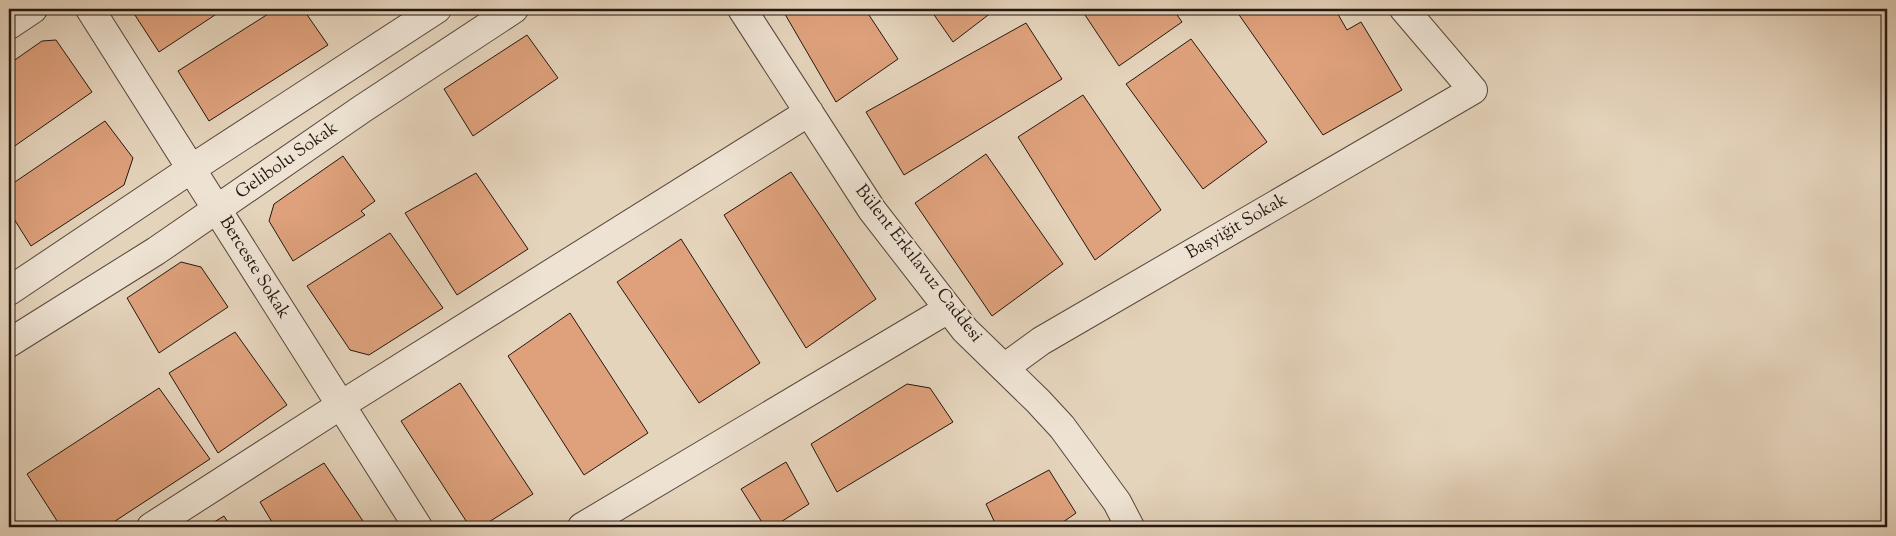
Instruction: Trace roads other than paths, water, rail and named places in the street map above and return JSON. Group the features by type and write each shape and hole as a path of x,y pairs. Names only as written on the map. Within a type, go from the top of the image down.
{"street":[{"path":"9,25 33,9"},
{"name":"Berceste Sokak","path":"90,9 418,527"},
{"path":"9,291 191,169 437,9"},
{"name":"Gelibolu Sokak","path":"9,344 156,251 362,109 514,9"},
{"name":"Bülent Erkılavuz Caddesi","path":"742,9 872,210 964,330 1038,401 1062,427 1117,502 1130,527"},
{"name":"Başyiğit Sokak","path":"1004,368 1041,341 1473,90 1404,9"},
{"path":"151,527 341,404 809,112"},
{"path":"582,527 948,309"}]}
